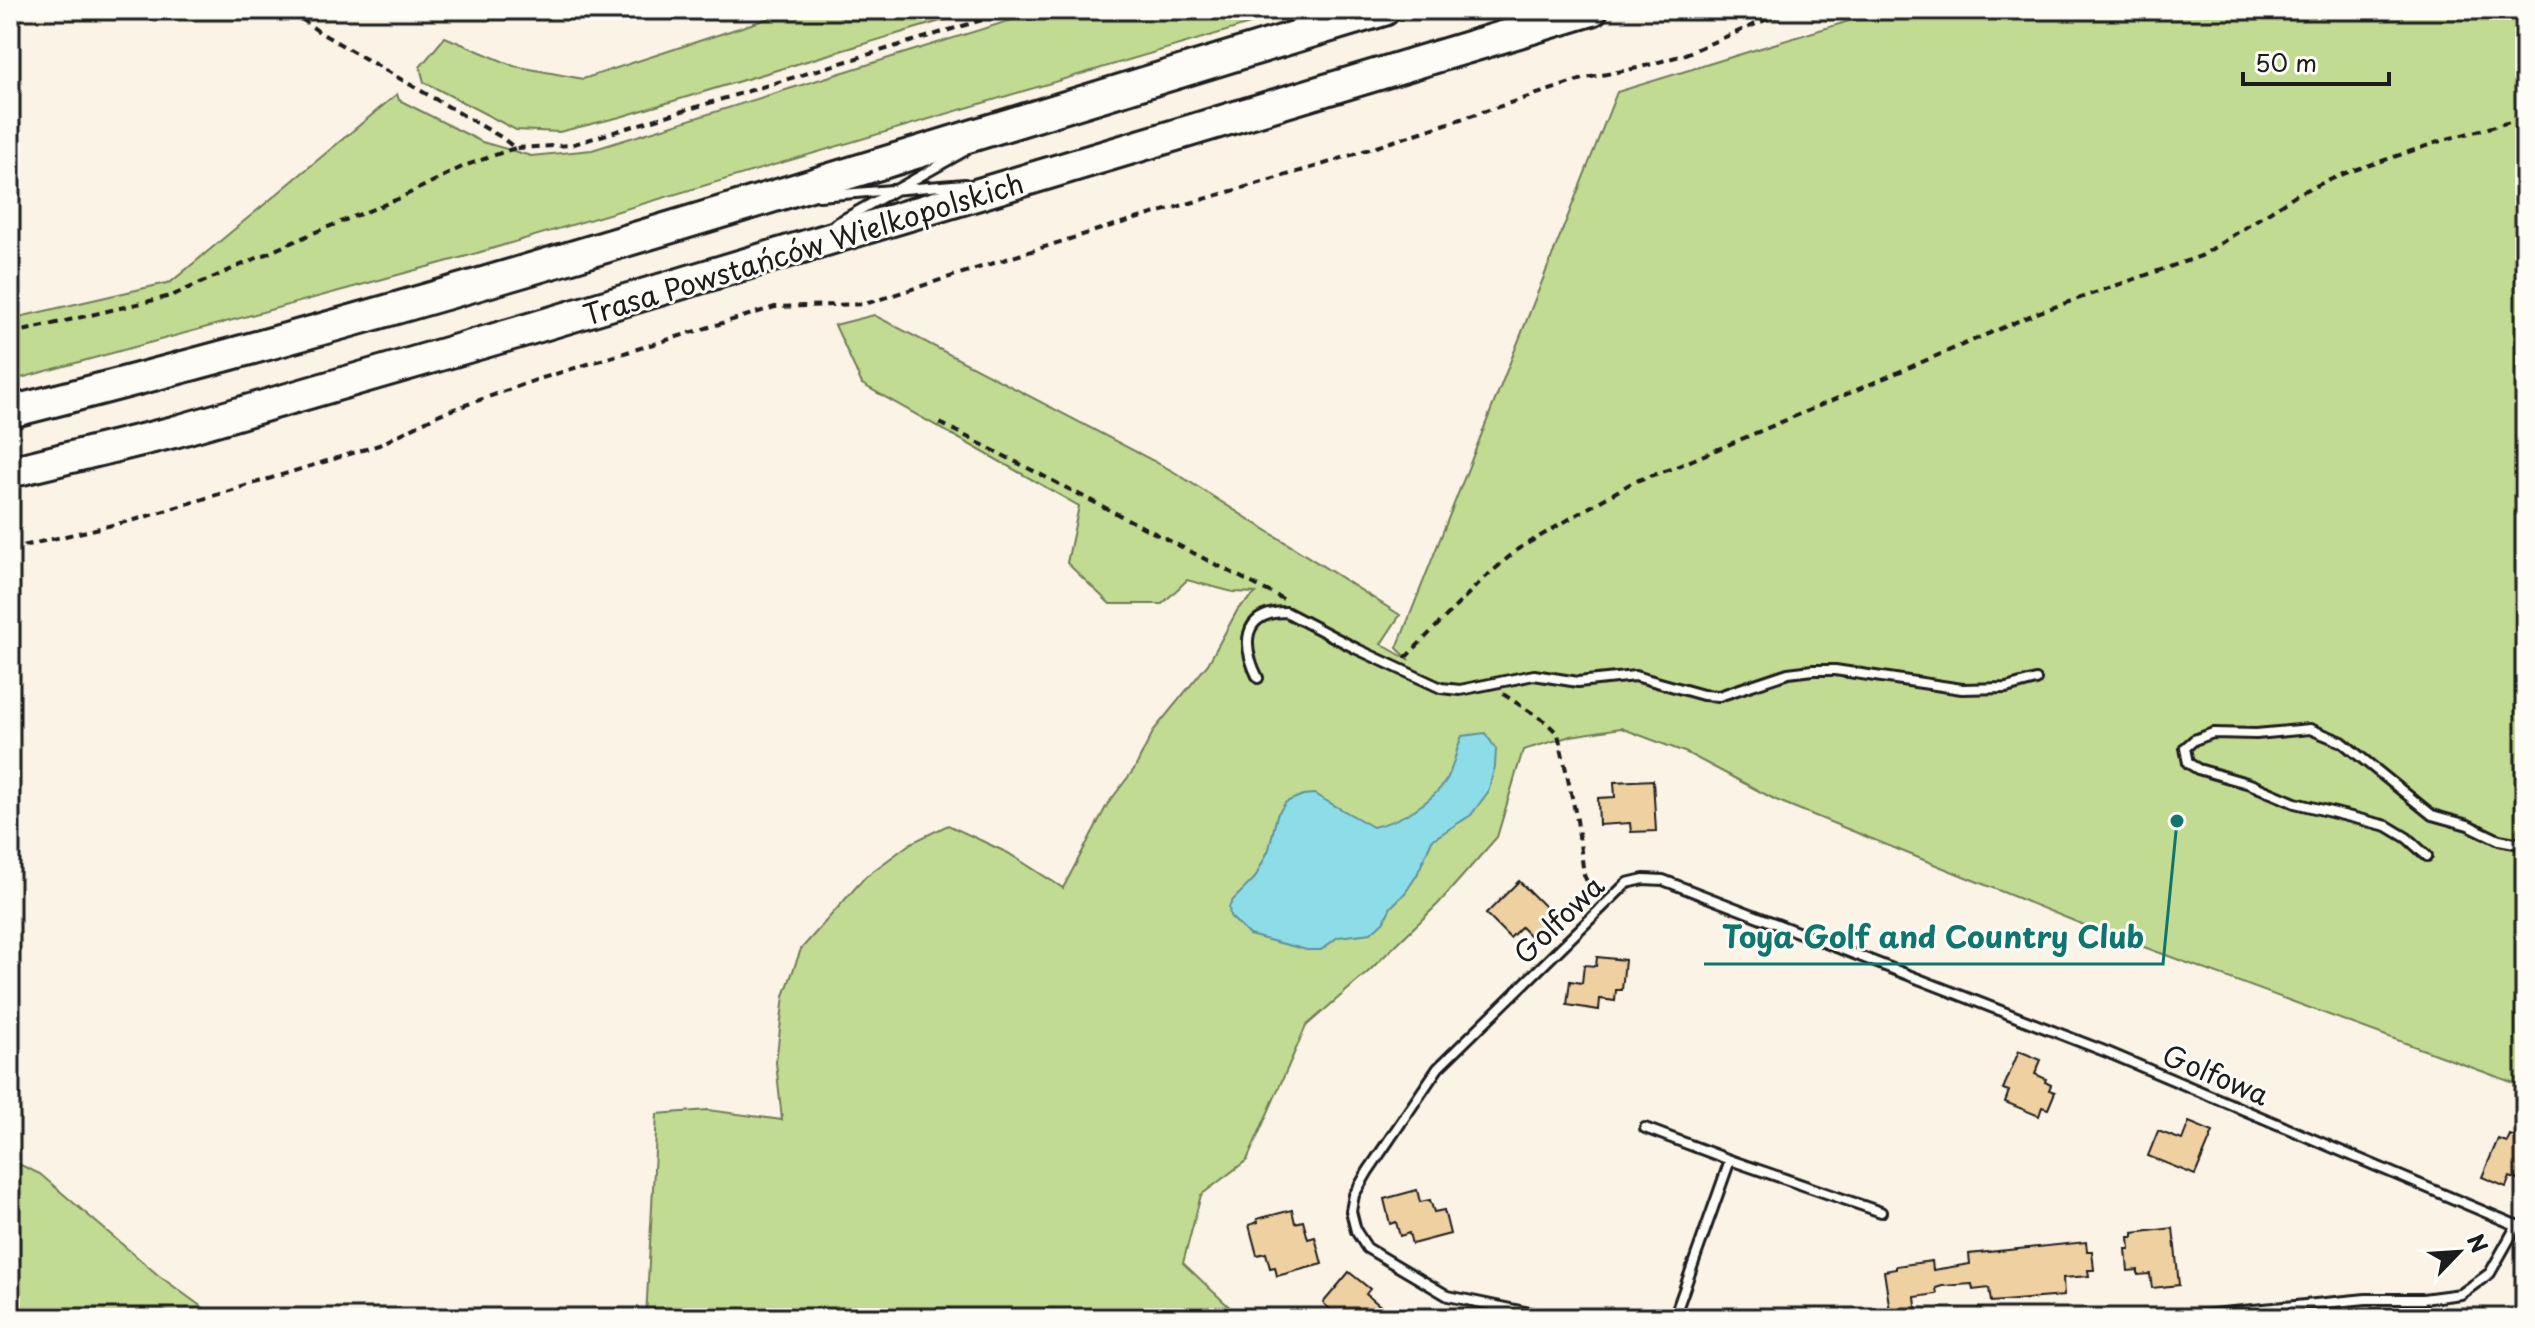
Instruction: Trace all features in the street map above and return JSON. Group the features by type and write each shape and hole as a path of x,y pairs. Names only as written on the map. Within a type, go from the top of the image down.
{"highway":[{"name":"Trasa Powstańców Wielkopolskich","path":"10,412 154,376 425,300 1384,10"},
{"name":"Trasa Powstańców Wielkopolskich","path":"10,472 174,432 1034,179 1592,10"}],"lane":[{"path":"831,226 1017,122"},
{"path":"763,200 1034,179"},
{"path":"778,255 818,233"},
{"path":"1258,678 1246,648 1248,632 1258,619 1272,612 1286,612 1441,688 1460,690 1534,675 1578,682 1635,676 1703,695 1719,696 1788,673 1813,670 1973,689 2006,688 2036,680"},
{"path":"2427,856 2387,826 2295,803 2250,784 2198,769 2188,763 2185,748 2194,740 2213,733 2256,734 2310,729 2342,742 2432,815 2468,825 2499,840 2515,843 2525,840"},
{"name":"Golfowa","path":"1554,1318 1448,1296 1367,1248 1356,1231 1351,1211 1354,1195 1438,1068 1627,883 1644,879 1663,880 2107,1052 2521,1227 2490,1273 2461,1294 2423,1299 2366,1299 2171,1318"},
{"path":"1645,1128 1881,1212"},
{"path":"1674,1318 1730,1160"}],"path":[{"path":"290,10 319,32 515,148"},
{"path":"10,334 171,296 304,236 398,199 464,166 515,148 571,145 1015,10"},
{"path":"10,549 138,519 379,445 440,414 539,379 775,307 865,304 1101,229 1318,166 1586,78 1683,55 1770,18 1799,10"},
{"path":"1403,659 1480,582 1518,549 1633,482 1676,467 2037,313 2201,256 2297,194 2346,173 2447,139 2525,118"},
{"path":"940,423 1284,600"},
{"path":"1487,684 1546,722 1558,734 1577,820 1584,875 1600,909"}],"green space":[{"path":"794,10 977,10 620,117 559,132 516,130 424,82 420,67 445,37 514,66 583,79"},
{"path":"1044,10 1297,10 467,256 10,381 10,319 171,282 397,94 399,100 482,142 531,156 592,150"},
{"path":"1885,10 2525,10 2525,1087 2084,925 1776,800 1687,753 1621,728 1571,736 1523,750 1497,837 1438,904 1368,972 1306,1026 1247,1160 1201,1195 1183,1263 1241,1318 646,1318 657,1114 708,1110 782,1120 776,1062 784,996 801,949 865,877 911,843 948,825 1008,853 1063,888 1107,805 1135,768 1154,730 1208,664 1238,609 1256,593 1233,592 1187,580 1162,604 1110,604 1067,563 1079,506 862,384 835,325 874,315 1171,470 1400,615 1381,644 1409,660 1397,648 1617,92"},
{"path":"10,1160 40,1174 158,1275 217,1318 10,1318"}],"water":[{"path":"1485,733 1496,749 1488,792 1471,815 1432,840 1417,875 1391,907 1384,921 1371,933 1338,937 1321,950 1307,950 1249,935 1230,916 1229,907 1233,900 1255,878 1269,849 1277,815 1286,802 1314,794 1373,827 1383,824 1414,810 1441,788 1462,736"}],"building":[{"path":"1653,780 1656,831 1631,832 1630,823 1599,825 1598,798 1615,797 1614,782"},
{"path":"1519,881 1553,915 1531,937 1521,927 1510,938 1486,914"},
{"path":"1597,957 1625,960 1622,990 1616,990 1615,1001 1600,999 1599,1010 1567,1005 1570,981 1582,983 1584,965 1596,966"},
{"path":"2019,1051 2041,1060 2035,1074 2046,1079 2045,1082 2051,1085 2049,1090 2055,1092 2048,1109 2042,1107 2039,1116 2005,1102 2009,1091 2003,1089"},
{"path":"2189,1122 2213,1132 2195,1175 2148,1156 2158,1131 2182,1140"},
{"path":"2510,1135 2525,1141 2525,1183 2510,1177 2506,1187 2482,1177 2498,1139 2507,1142"},
{"path":"1417,1190 1420,1202 1430,1200 1434,1212 1444,1210 1450,1234 1412,1244 1409,1233 1400,1236 1396,1222 1390,1224 1384,1199"},
{"path":"1292,1210 1295,1223 1303,1221 1308,1239 1315,1237 1322,1264 1277,1276 1275,1267 1270,1268 1266,1253 1257,1255 1249,1225 1258,1222 1257,1219"},
{"path":"2173,1228 2179,1285 2152,1288 2150,1274 2138,1275 2138,1270 2128,1271 2126,1249 2130,1249 2129,1237 2133,1237 2133,1233"},
{"path":"2086,1242 2087,1251 2092,1251 2094,1270 2088,1270 2089,1276 2063,1278 2064,1296 1991,1302 1989,1288 1973,1290 1972,1284 1942,1286 1936,1288 1937,1294 1915,1297 1917,1315 1891,1318 1884,1271 1896,1269 1896,1266 1932,1261 1933,1270 1970,1264 1969,1254"},
{"path":"1349,1272 1370,1289 1366,1294 1384,1309 1377,1318 1327,1318 1333,1312 1323,1303"}],"waterway":[{"path":"10,1298 28,1318"}],"place":[{"name":"Toya Golf and Country Club","path":"2177,821"}]}
